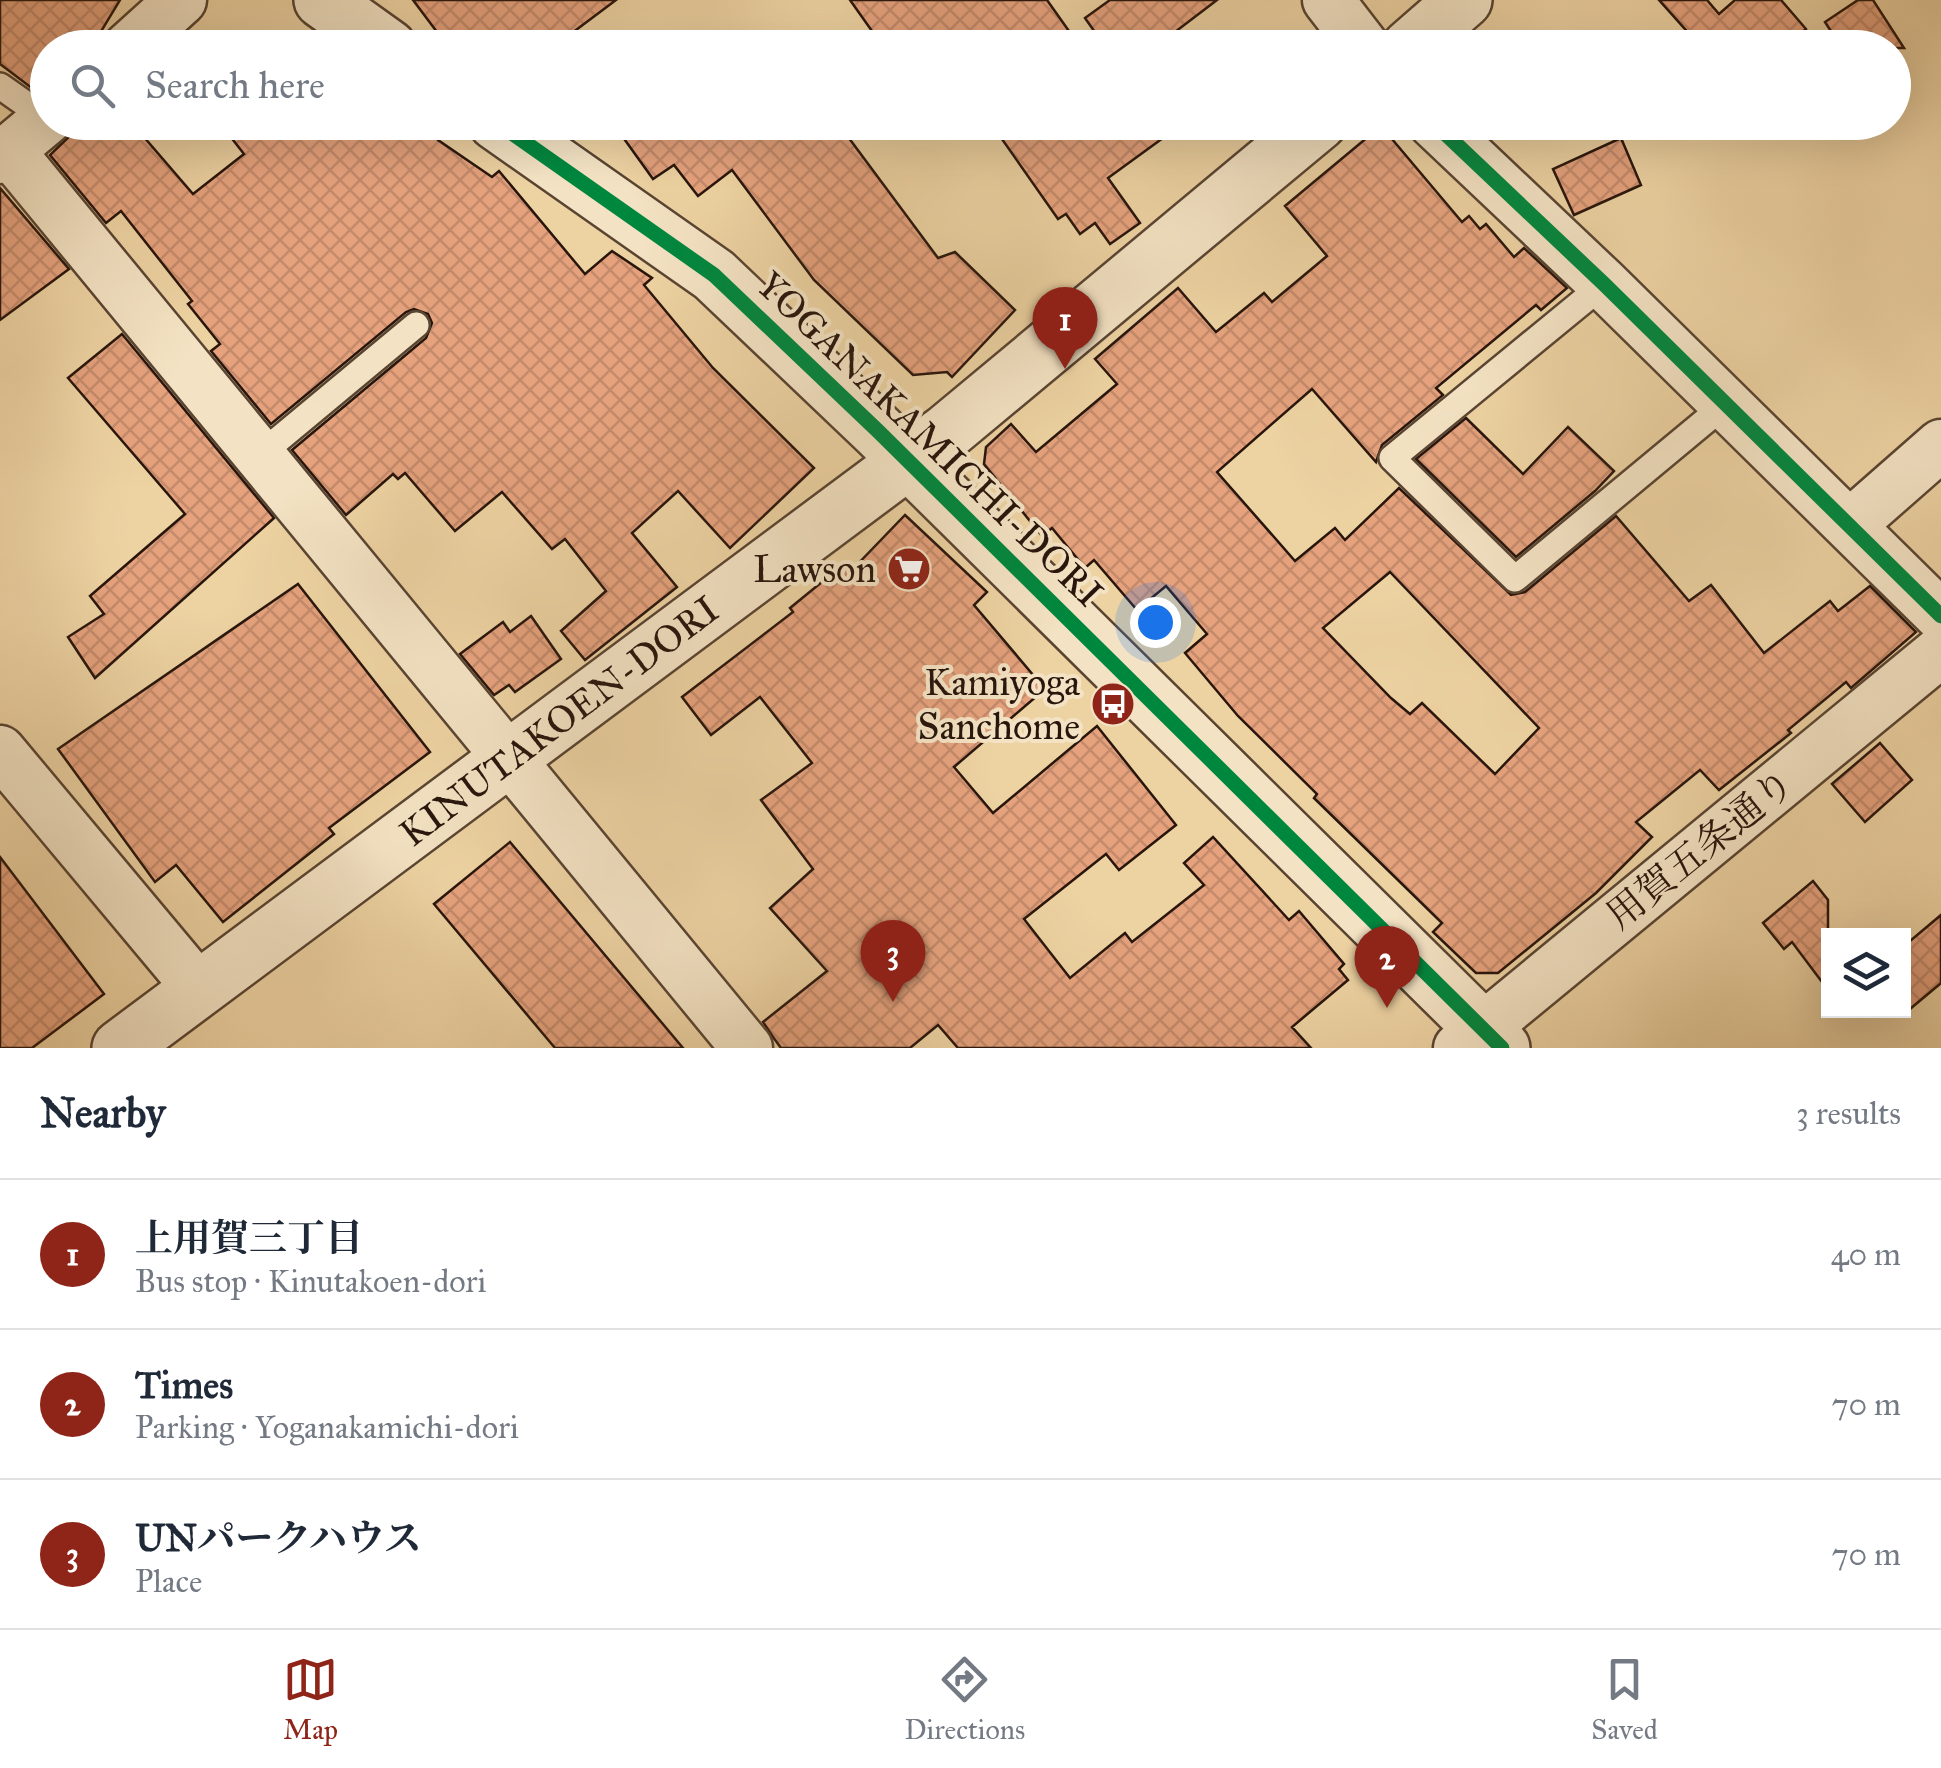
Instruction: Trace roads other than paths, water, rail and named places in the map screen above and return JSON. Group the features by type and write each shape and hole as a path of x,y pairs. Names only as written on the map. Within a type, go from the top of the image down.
{"street":[{"path":"148,30 182,0"},
{"path":"322,0 364,30"},
{"path":"1328,0 1351,30"},
{"path":"1430,30 1464,0"},
{"path":"30,133 4,155 261,454 748,1048"},
{"name":"YOGANAKAMICHI-DORI","path":"521,140 714,276 907,462 1482,1042"},
{"name":"KINUTAKOEN-DORI","path":"120,1048 907,462 1297,140"},
{"path":"1452,140 1852,524 1941,616"},
{"path":"1852,524 1941,445"},
{"name":"用賀五条通り","path":"1482,1042 1941,651"},
{"path":"0,750 200,988"}],"lane":[{"path":"0,86 30,106"},
{"path":"1604,284 1392,458 1515,579 1727,403"},
{"path":"261,454 416,325"}],"place":[{"name":"上用賀三丁目","path":"1065,369"},
{"name":"Lawson","path":"909,569"},
{"name":"Kamiyoga Sanchome","path":"1113,704"},
{"name":"UNパークハウス","path":"893,1002"},
{"name":"Times","path":"1387,1008"}]}
